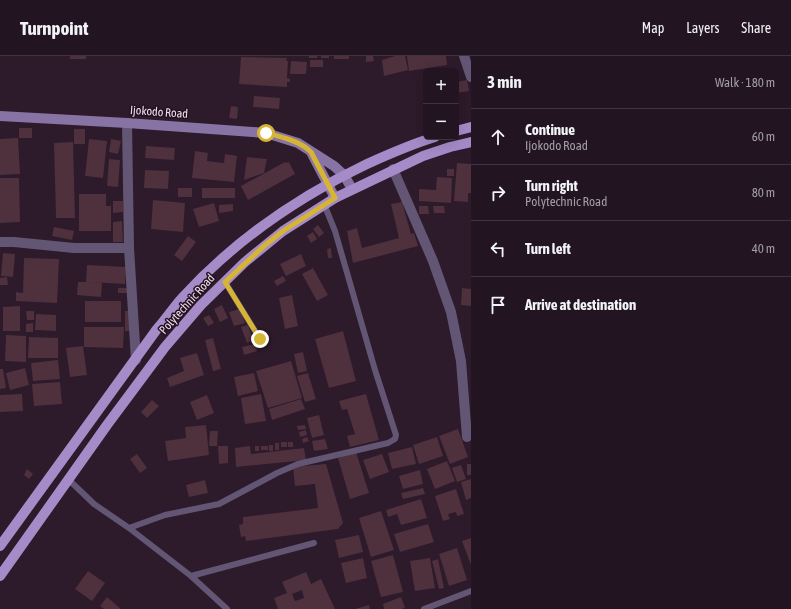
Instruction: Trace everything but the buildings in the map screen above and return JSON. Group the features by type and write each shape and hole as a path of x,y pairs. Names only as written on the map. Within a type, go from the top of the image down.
{"main road":[{"name":"Ijokodo Road","path":"0,116 266,133 298,143 334,166 344,175 352,189"},
{"path":"459,130 471,127"},
{"name":"Polytechnic Road","path":"0,546 157,329 199,281 240,242 275,216 327,184 383,157 427,140"},
{"name":"Polytechnic Road","path":"0,576 68,479 165,348 201,305 264,246 283,231 324,204 352,189 423,156 471,142"},
{"path":"311,152 335,198"}],"street":[{"path":"464,56 471,77"},
{"path":"127,123 129,248 136,360"},
{"path":"393,169 433,261 451,312 461,361 467,437"},
{"path":"0,242 74,248 129,248"}],"lane":[{"path":"129,528 165,515 219,504 277,473 298,464 388,443 395,439 396,435 375,370 335,231 324,204"},
{"path":"225,282 260,339"},
{"path":"68,479 94,504 129,528 191,576 227,609"},
{"path":"191,576 314,543"},
{"path":"424,609 471,591"}],"route":[{"path":"260,339 225,282 245,262 283,231 335,198 309,149 298,143 266,133"}]}
